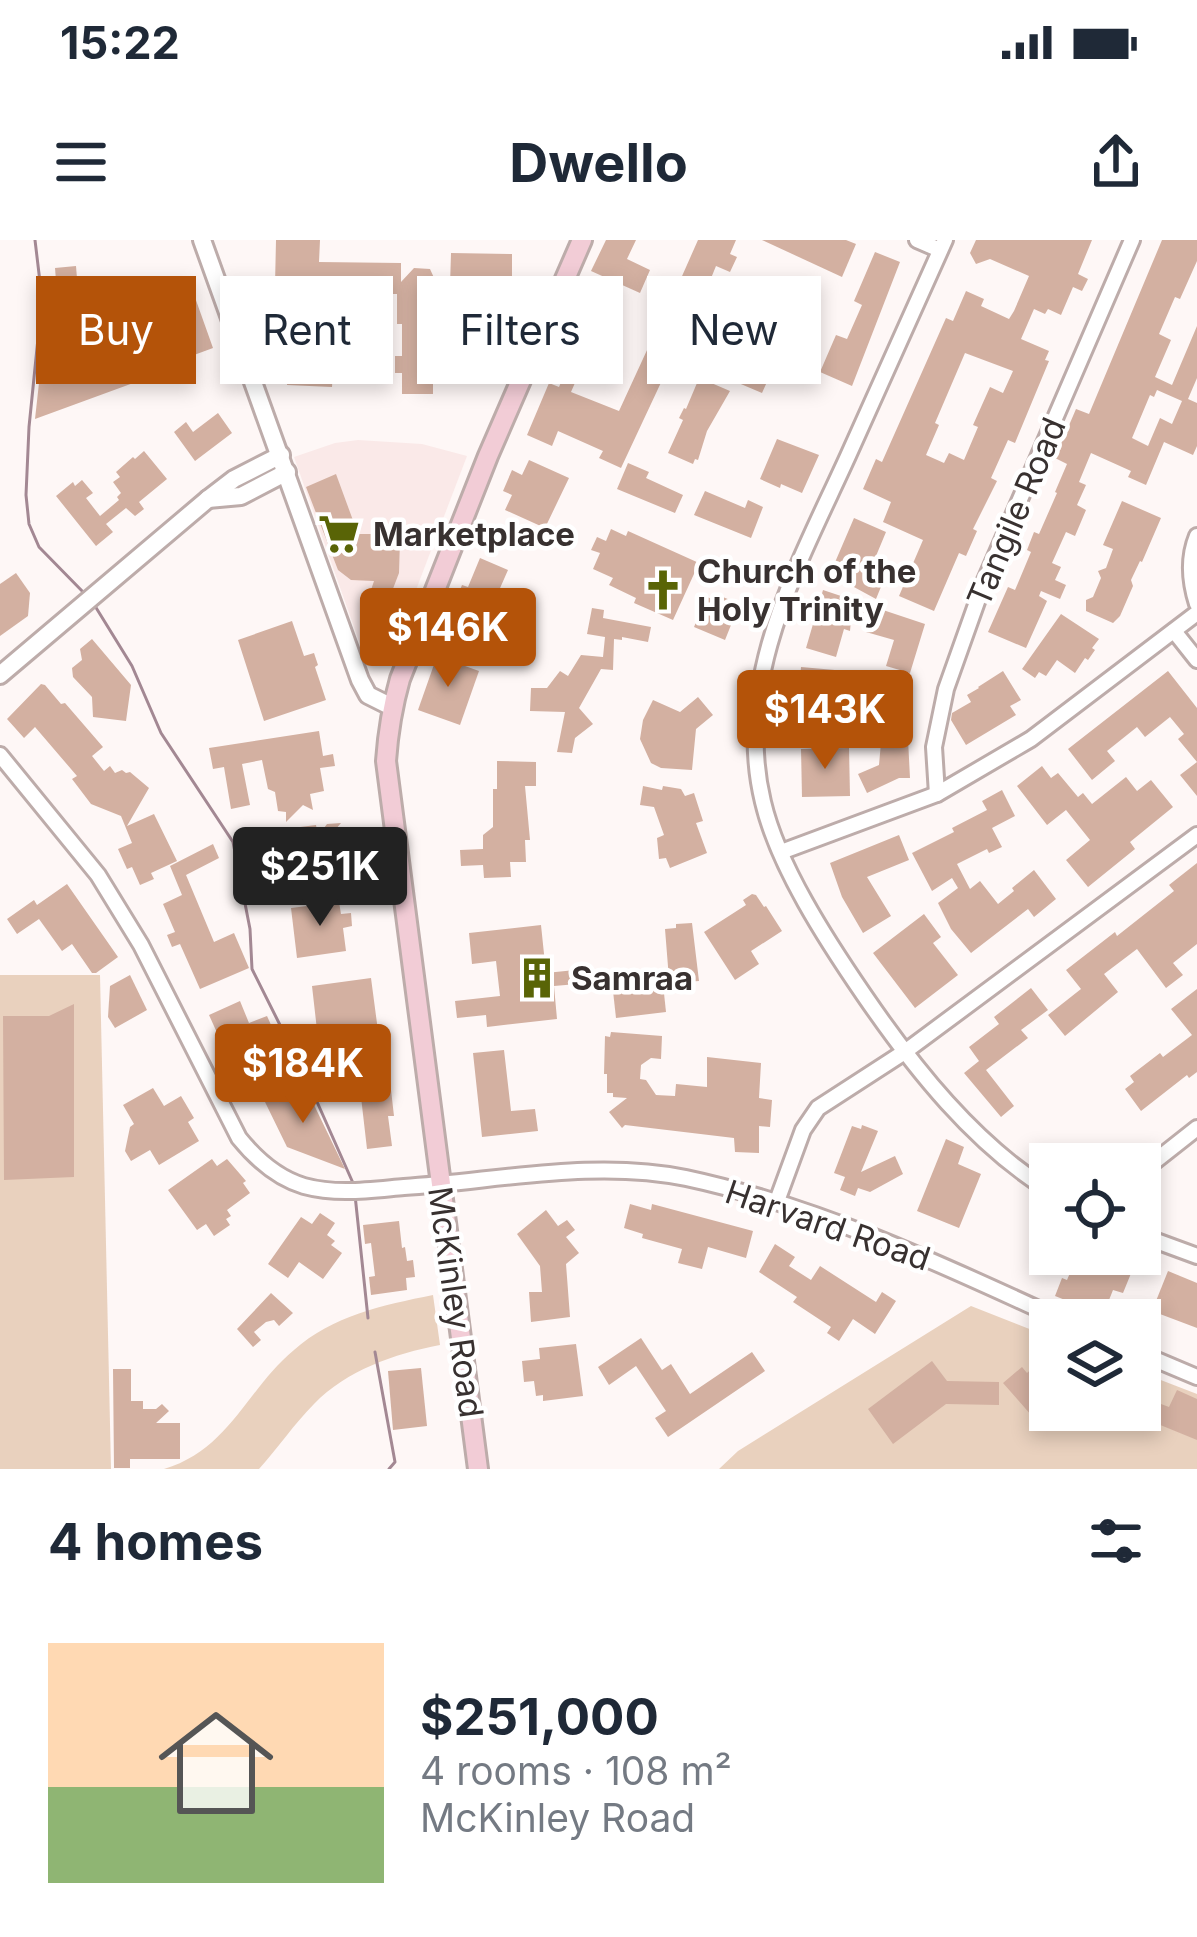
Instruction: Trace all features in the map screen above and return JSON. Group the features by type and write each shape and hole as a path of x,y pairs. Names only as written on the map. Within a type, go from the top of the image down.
{"main road":[{"name":"McKinley Road","path":"478,1469 386,761 400,679 488,457 582,240"}],"street":[{"path":"202,240 368,695 392,707"},
{"path":"917,240 942,245 777,613 759,691 756,748 763,802 781,852 824,937 906,1052 960,1117 1029,1178"},
{"name":"Tangile Road","path":"937,794 934,747 946,689 982,585 1132,240"},
{"path":"0,675 234,479 284,464"},
{"path":"781,852 937,794 1031,739 1174,631 1197,608 1191,585 1197,536"},
{"path":"1174,631 1197,660"},
{"path":"357,664 374,682 385,685 400,679"},
{"name":"Harvard Road","path":"0,755 98,875 141,945 228,1121 252,1154 289,1180 307,1187 358,1192 629,1170 684,1178 777,1202 951,1268 1029,1305"},
{"path":"777,1202 803,1130 818,1108 906,1052 1197,835"},
{"path":"1161,1156 1197,1128"},
{"path":"1161,1243 1197,1256"},
{"path":"1161,1362 1197,1377"}],"shaded area":[{"path":"358,440 422,444 467,456 387,666 367,664 294,457"},
{"path":"0,975 100,975 111,1469 0,1469"},
{"path":"433,1295 440,1345 389,1359 341,1382 307,1412 259,1469 164,1469 186,1460 221,1434 277,1366 309,1338 359,1314"},
{"path":"971,1306 1029,1329 1029,1431 1161,1431 1161,1380 1197,1394 1197,1469 719,1469 738,1451"}],"building":[{"path":"276,240 320,240 319,262 401,263 401,282 414,268 430,269 433,276 417,276 417,384 433,384 433,394 402,394 402,373 395,373 395,356 402,356 402,324 397,324 393,276 275,276"},
{"path":"606,240 636,240 627,259 650,270 640,293 623,285 623,276 591,271"},
{"path":"698,240 736,240 730,254 737,257 730,272 716,266 712,276 682,276"},
{"path":"762,240 846,240 856,244 842,277"},
{"path":"976,240 1092,240 1078,274 1088,279 1082,291 1073,287 1061,315 1034,309 1021,339 1049,351 1045,360 1049,361 1015,443 1008,440 991,478 997,481 973,529 977,531 966,556 959,553 934,611 899,596 923,540 883,522 891,502 863,489 876,459 882,462 946,318 953,321 966,291 984,299 981,306 1009,319 1014,311 1029,276 990,259 976,264 970,253","holes":["965,353 1013,371 1003,393 990,387 964,460 949,453 944,463 926,455"]},
{"path":"1162,240 1197,240 1197,261 1159,334 1171,340 1155,377 1172,385 1197,326 1197,378 1188,399 1197,403 1197,446 1193,455 1164,442 1146,485 1128,477 1131,471 1091,453 1079,482 1086,485 1077,505 1086,510 1075,536 1066,532 1052,563 1061,567 1055,580 1066,585 1060,599 1041,591 1039,596 1047,601 1026,648 988,632 1008,587 1015,590 1034,532 1039,534 1057,493 1067,464 1055,458 1076,409 1089,414","holes":["1157,390 1182,401 1172,424 1160,418 1148,446 1132,438 1150,395 1154,397"]},
{"path":"875,252 900,262 852,386 821,370 836,335 847,339 862,305 854,301"},
{"path":"451,253 512,254 512,276 450,276"},
{"path":"76,266 77,276 56,276 55,268"},
{"path":"196,300 213,348 196,354"},
{"path":"647,350 647,384 660,384 621,468 599,458 603,451 558,431 552,446 527,435 549,384 574,384 571,392 619,411"},
{"path":"39,384 131,384 35,419"},
{"path":"287,384 332,384 332,387"},
{"path":"697,384 730,391 693,464 668,453"},
{"path":"741,384 766,384 762,393"},
{"path":"218,413 232,433 195,461 174,432 186,422 193,432"},
{"path":"777,439 819,455 802,493 760,479"},
{"path":"144,451 167,479 139,502 144,509 135,516 126,508 106,524 113,532 96,546 56,496 82,480 93,493 86,498 100,516 119,500 121,493 113,482 120,477 116,472"},
{"path":"529,460 569,478 545,528 505,510 512,495 503,491 512,470 522,475"},
{"path":"628,463 649,472 646,478 683,495 675,513 617,489"},
{"path":"336,474 358,534 372,534 372,541 400,540 399,573 376,633 365,638 360,623 374,581 351,580 338,570 306,487"},
{"path":"705,491 745,508 748,500 763,507 751,538 694,515"},
{"path":"1122,501 1161,518 1113,623 1086,611 1086,600 1093,597 1101,578 1098,571 1106,568 1113,549 1103,545"},
{"path":"854,518 886,532 871,568 885,577 876,599 830,574"},
{"path":"611,529 626,536 628,531 699,563 673,620 634,603 636,598 609,585 613,578 593,569 600,553 591,550 597,537 606,541"},
{"path":"480,558 508,570 486,620 505,628 493,656 441,634 448,602 454,605 462,585 468,587"},
{"path":"16,573 30,593 28,616 0,636 0,584"},
{"path":"823,590 925,624 910,673 886,666 894,640 866,632 867,621 851,620 836,657 806,648"},
{"path":"707,597 720,602 723,597 746,607 739,623 733,620 725,640 694,627"},
{"path":"592,608 604,610 603,618 651,627 648,642 614,639 613,670 601,669 579,708 593,724 575,738 572,753 557,752 565,712 530,711 531,688 547,688 560,671 568,676 581,655 603,657 605,637 587,634"},
{"path":"1061,614 1099,639 1095,650 1075,673 1057,660 1046,676 1039,672 1035,678 1022,669"},
{"path":"292,621 304,656 314,653 326,700 264,721 238,640"},
{"path":"92,639 131,685 126,721 93,717 92,697 73,677 72,668 82,660 80,649"},
{"path":"437,656 479,671 460,725 418,710"},
{"path":"801,667 846,671 843,700 827,699 824,731 796,728"},
{"path":"1003,671 1021,700 1010,706 1016,715 966,745 951,720 952,713 971,702 967,695"},
{"path":"1168,671 1197,708 1197,762 1178,739 1184,734 1170,717 1145,737 1137,727 1107,751 1115,761 1092,780 1068,749"},
{"path":"863,682 912,686 910,778 899,778 867,793 858,774 879,765 884,709 862,708"},
{"path":"41,684 65,703 103,747 92,756 104,771 110,766 115,773 130,772 149,788 127,826 154,814 177,861 151,873 154,879 140,885 132,867 127,869 118,849 132,843 121,816 91,804 72,779 77,776 35,727 24,738 7,719"},
{"path":"698,697 713,715 696,729 692,770 651,763 640,739 653,700 680,712"},
{"path":"319,731 323,756 333,754 335,766 320,768 324,791 310,794 313,810 303,805 286,822 286,812 278,811 275,792 268,789 262,760 242,764 250,805 231,809 224,767 213,769 209,748"},
{"path":"849,748 850,796 802,797 801,749"},
{"path":"497,761 536,762 536,786 525,786 530,840 525,840 526,862 510,862 511,877 484,878 483,865 461,866 460,850 483,849 483,835 493,827"},
{"path":"1197,762 1197,796 1180,775"},
{"path":"1042,766 1051,778 1058,773 1078,797 1083,793 1092,804 1126,777 1137,791 1151,780 1173,807 1130,842 1135,849 1088,887 1066,860 1090,840 1066,810 1047,825 1017,786"},
{"path":"643,786 681,789 685,796 694,793 703,821 696,823 707,853 670,868 666,858 659,859 657,838 664,835 654,807 640,805"},
{"path":"1002,790 1015,816 992,828 1002,847 957,864 970,889 980,881 998,904 1034,870 1056,899 1034,917 1028,909 971,953 938,903 958,888 952,878 932,891 912,853 987,810 982,801"},
{"path":"341,823 335,830 345,881 326,883 323,847 270,846 269,831 316,825 318,836 327,824"},
{"path":"899,835 909,860 867,877 891,916 863,933 842,897 830,863"},
{"path":"213,844 219,858 186,875 214,942 234,933 249,968 200,989 180,944 172,947 167,935 175,932 163,904 182,895 170,866"},
{"path":"1197,863 1197,944 1173,963 1183,975 1166,988 1137,949 1104,974 1118,992 1065,1036 1048,1015 1081,989 1066,970 1174,891 1169,885"},
{"path":"67,884 118,957 96,973 72,944 62,951 39,919 17,934 7,919"},
{"path":"752,894 782,931 751,951 759,964 735,980 704,932 746,905 743,900"},
{"path":"339,902 341,914 351,913 352,926 343,928 346,951 297,958 291,908"},
{"path":"924,914 941,937 933,943 958,975 915,1008 873,953"},
{"path":"692,923 699,981 669,979 665,929"},
{"name":"Samraa","path":"541,925 546,973 575,970 577,984 554,986 557,1019 487,1027 486,1015 457,1018 455,1001 500,996 496,961 472,964 469,933"},
{"path":"130,975 147,1010 115,1028 108,1017 110,986"},
{"path":"371,978 380,1046 366,1047 368,1066 388,1064 394,1116 388,1116 392,1146 367,1149 361,1097 331,1101 325,1052 310,1054 308,1041 296,1043 295,1033 317,1030 312,986"},
{"path":"663,984 666,1012 616,1018 613,991"},
{"path":"1031,988 1048,1010 1021,1030 1028,1038 986,1070 1014,1106 1001,1117 964,1073 979,1061 969,1047 999,1024 994,1017"},
{"path":"1197,989 1197,1072 1141,1111 1125,1089 1134,1082 1130,1076 1192,1035 1171,1009"},
{"path":"240,1001 249,1023 267,1016 276,1036 228,1057 209,1015"},
{"path":"74,1004 74,1177 4,1180 3,1016 49,1016"},
{"path":"611,1032 662,1036 661,1059 651,1058 641,1065 640,1079 656,1095 675,1096 676,1084 707,1087 707,1057 761,1063 759,1098 772,1100 770,1127 759,1126 759,1153 735,1152 734,1138 622,1128 609,1112 627,1098 607,1093 604,1074 605,1036 610,1037"},
{"path":"504,1050 511,1111 535,1109 538,1131 482,1137 473,1053"},
{"path":"302,1079 345,1169 287,1147 265,1102 297,1086 302,1098"},
{"path":"153,1088 164,1106 181,1096 194,1118 188,1122 199,1141 159,1165 150,1150 131,1161 125,1151 134,1124 123,1105"},
{"path":"862,1125 878,1131 861,1172 895,1156 903,1174 870,1192 858,1188 855,1196 840,1190 845,1177 834,1173 852,1126 861,1129"},
{"path":"946,1139 964,1147 958,1164 981,1174 959,1228 917,1211"},
{"path":"212,1159 217,1166 227,1159 250,1193 227,1210 230,1225 214,1236 206,1224 197,1230 168,1190"},
{"path":"630,1204 651,1210 652,1204 753,1231 746,1258 708,1247 702,1269 678,1263 682,1249 624,1228"},
{"path":"546,1210 558,1226 567,1220 575,1230 566,1237 579,1253 566,1264 570,1317 531,1322 529,1292 542,1292 540,1266 517,1234"},
{"path":"320,1213 335,1223 327,1235 342,1253 323,1279 299,1262 288,1278 268,1264 301,1217 312,1224"},
{"path":"399,1221 402,1248 407,1261 413,1260 415,1277 406,1278 407,1290 371,1295 369,1277 375,1276 371,1243 365,1244 363,1225"},
{"path":"775,1244 795,1257 789,1266 811,1280 820,1266 876,1302 882,1292 896,1301 875,1334 853,1319 839,1341 827,1333 831,1327 793,1302 797,1297 759,1272"},
{"path":"1168,1271 1197,1283 1197,1328 1161,1314 1161,1299 1157,1299"},
{"path":"1069,1275 1130,1275 1123,1293 1113,1290 1109,1299 1055,1296 1062,1278 1067,1280"},
{"path":"271,1293 293,1313 279,1326 274,1320 254,1332 261,1340 253,1347 237,1329"},
{"path":"641,1338 662,1370 671,1364 690,1394 752,1352 765,1371 668,1437 655,1418 666,1411 636,1366 609,1385 598,1367"},
{"path":"576,1344 583,1396 543,1401 543,1395 536,1396 534,1381 524,1382 522,1361 540,1359 539,1348"},
{"path":"932,1361 947,1381 999,1382 999,1405 946,1404 893,1444 868,1409"},
{"path":"1022,1367 1027,1373 1029,1413 1003,1383"},
{"path":"421,1368 427,1426 393,1430 388,1371"},
{"path":"113,1369 131,1369 131,1401 143,1401 143,1409 162,1404 169,1411 156,1423 180,1423 180,1459 130,1459 130,1468 114,1468"},
{"path":"1177,1390 1197,1399 1197,1440 1161,1425 1161,1404 1169,1407"}],"waterway":[{"path":"35,240 42,299 29,427 29,524 39,547 86,595"},
{"path":"95,606 132,666 161,733 233,842 250,929 252,969 353,1183"},
{"path":"355,1195 368,1318"},
{"path":"375,1352 395,1462 389,1469"}],"place":[{"name":"Marketplace","path":"339,534"},
{"name":"Church of the Holy Trinity","path":"663,590"},
{"name":"Samraa","path":"537,978"}]}
